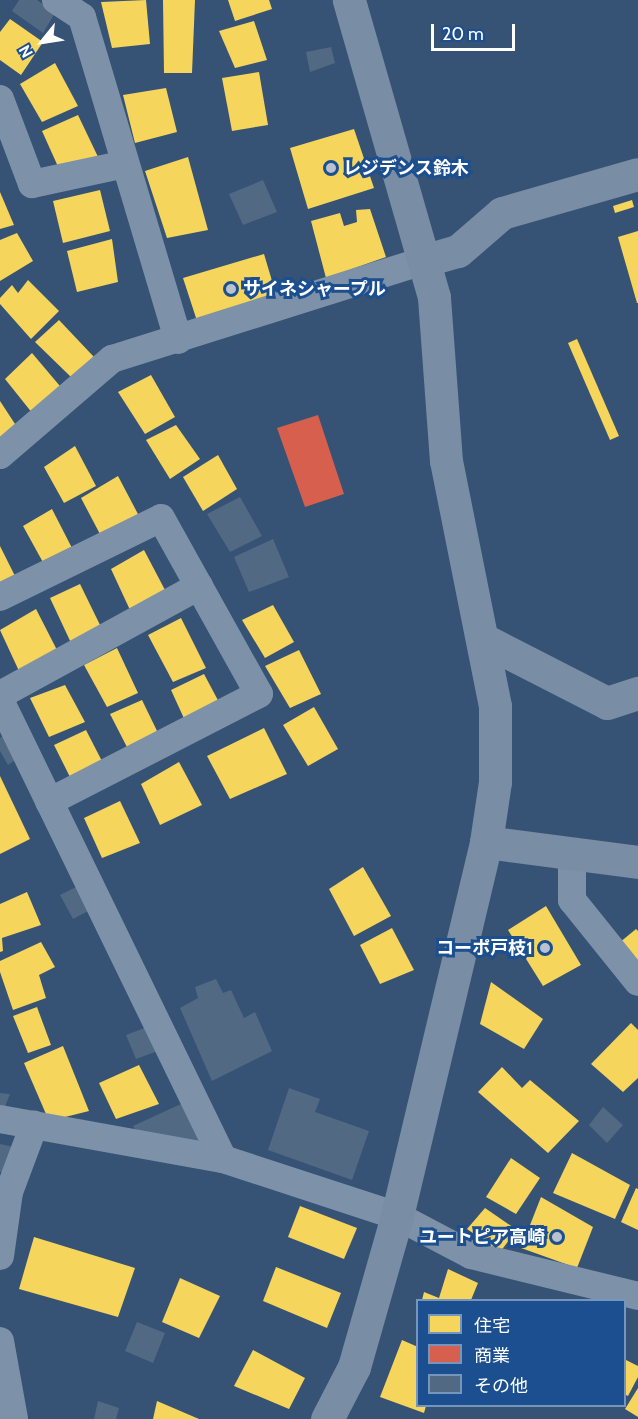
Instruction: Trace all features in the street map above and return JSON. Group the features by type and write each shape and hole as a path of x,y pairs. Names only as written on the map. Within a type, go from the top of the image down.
{"street":[{"path":"56,0 82,17 178,340"},
{"path":"327,1419 354,1366 397,1216 486,842 495,782 495,706 484,640 446,461 434,297 426,260 348,0"},
{"path":"0,99 32,184 125,164"},
{"path":"0,455 112,359 458,251 502,213 638,174"},
{"path":"0,597 161,518 259,694 49,802"},
{"path":"0,695 199,586"},
{"path":"484,640 607,703 638,693"},
{"path":"0,700 223,1159"},
{"path":"486,842 638,862"},
{"path":"572,854 572,900 638,981"},
{"path":"0,1119 223,1159 397,1216 471,1255 638,1296"},
{"path":"0,1256 9,1192 34,1125"},
{"path":"0,1341 14,1419"}],"building: 住宅":[{"path":"146,0 150,44 112,48 101,2"},
{"path":"163,0 195,0 192,73 164,73"},
{"path":"228,0 269,0 272,9 235,21"},
{"path":"10,19 43,42 21,75 0,60 0,32"},
{"path":"254,21 267,60 235,68 219,31"},
{"path":"55,63 78,106 42,122 20,84"},
{"path":"259,72 268,125 232,131 222,78"},
{"path":"166,88 177,132 135,143 123,95"},
{"path":"78,115 99,159 60,171 42,131"},
{"name":"レジデンス鈴木","path":"354,129 374,188 308,209 290,148"},
{"path":"188,157 208,230 167,238 145,171"},
{"path":"100,190 110,231 63,243 53,201"},
{"path":"0,192 14,225 0,229"},
{"path":"632,200 634,207 615,213 613,206"},
{"path":"370,209 386,257 326,278 311,221 340,213 344,226 357,222 356,210"},
{"path":"638,231 638,303 637,303 618,237"},
{"path":"17,233 33,261 0,281 0,240"},
{"path":"112,239 118,282 77,292 67,251"},
{"name":"サイネシャープル","path":"264,254 278,301 198,324 183,278"},
{"path":"28,280 59,311 31,339 0,304 0,298 12,285 18,293"},
{"path":"59,320 94,357 72,378 35,342"},
{"path":"577,339 619,436 610,440 568,343"},
{"path":"32,353 65,392 33,414 5,379"},
{"path":"151,375 175,417 145,434 118,392"},
{"path":"0,401 17,427 0,439"},
{"path":"176,425 200,459 170,479 146,440"},
{"path":"75,446 96,486 64,503 44,467"},
{"path":"218,455 237,489 203,511 183,477"},
{"path":"118,476 139,516 101,536 81,498"},
{"path":"52,509 73,550 45,566 23,526"},
{"path":"0,546 17,580 0,587"},
{"path":"144,550 165,590 130,610 111,569"},
{"path":"80,584 101,627 72,645 50,598"},
{"path":"273,605 294,642 265,658 242,620"},
{"path":"36,609 57,650 19,671 0,630"},
{"path":"181,618 206,668 173,682 148,635"},
{"path":"117,648 138,693 107,707 84,665"},
{"path":"299,650 321,694 290,708 265,666"},
{"path":"204,674 221,706 187,725 171,690"},
{"path":"65,685 85,722 49,737 30,698"},
{"path":"142,700 159,735 129,751 110,714"},
{"path":"314,707 338,749 308,766 283,725"},
{"path":"264,728 287,774 230,799 207,756"},
{"path":"86,730 105,767 72,781 54,745"},
{"path":"179,762 202,805 160,825 141,784"},
{"path":"0,776 30,839 0,854"},
{"path":"120,801 140,843 102,858 84,818"},
{"path":"363,867 391,916 354,936 329,889"},
{"path":"27,892 41,925 2,938 3,951 0,952 0,904"},
{"name":"コーポ戸枝1","path":"546,906 581,965 543,986 508,930"},
{"path":"392,928 414,970 380,984 360,945"},
{"path":"636,929 638,931 638,964 619,943"},
{"path":"41,942 55,967 39,975 46,998 13,1010 0,972 0,961"},
{"path":"491,982 543,1019 524,1049 480,1024"},
{"path":"37,1007 51,1045 28,1053 13,1016"},
{"path":"631,1023 638,1030 638,1078 623,1092 591,1064"},
{"path":"63,1046 89,1111 49,1121 24,1063"},
{"path":"139,1065 159,1104 116,1119 99,1083"},
{"path":"502,1067 522,1088 530,1080 579,1121 548,1153 478,1092"},
{"path":"572,1153 630,1185 615,1219 553,1193"},
{"path":"511,1158 540,1178 516,1214 486,1197"},
{"path":"636,1188 638,1189 638,1230 621,1222"},
{"name":"ユートピア高崎","path":"541,1197 593,1227 577,1268 521,1248"},
{"path":"300,1206 357,1228 344,1259 288,1237"},
{"path":"485,1208 517,1230 500,1252 467,1229"},
{"path":"34,1237 135,1268 118,1317 19,1289"},
{"path":"276,1267 341,1293 327,1328 263,1301"},
{"path":"448,1269 478,1283 471,1299 422,1299 424,1292 439,1298"},
{"path":"180,1278 220,1296 199,1338 162,1322"},
{"path":"402,1340 416,1346 416,1407 426,1407 424,1413 380,1397"},
{"path":"253,1350 305,1378 289,1409 234,1386"},
{"path":"626,1360 638,1366 638,1377 628,1396 626,1395"},
{"path":"638,1388 638,1417 625,1409"},
{"path":"157,1401 199,1419 153,1419"}],"building: 商業":[{"path":"318,415 344,494 305,507 277,428"}],"building: その他":[{"path":"19,0 37,0 55,13 43,33 12,11"},
{"path":"331,47 335,63 310,72 306,52"},
{"path":"263,180 277,212 243,225 229,194"},
{"path":"240,497 262,536 230,552 207,514"},
{"path":"273,539 289,577 249,592 234,557"},
{"path":"10,732 21,756 8,765 0,751 0,738"},
{"path":"80,885 92,909 73,919 60,895"},
{"path":"216,979 223,993 231,990 244,1018 255,1012 272,1051 212,1081 180,1008 198,998 195,987"},
{"path":"152,1025 163,1049 136,1059 126,1035"},
{"path":"289,1088 320,1099 315,1112 369,1131 352,1180 268,1150"},
{"path":"0,1093 10,1094 4,1109 0,1109"},
{"path":"183,1103 206,1139 195,1145 140,1138 133,1126"},
{"path":"603,1107 623,1125 607,1143 589,1125"},
{"path":"0,1144 14,1147 7,1172 0,1172"},
{"path":"137,1322 165,1333 153,1363 125,1351"},
{"path":"98,1401 119,1408 116,1419 94,1419"}],"place":[{"name":"レジデンス鈴木","path":"331,168"},
{"name":"サイネシャープル","path":"231,289"},
{"name":"コーポ戸枝1","path":"545,948"},
{"name":"ユートピア高崎","path":"557,1237"}]}
